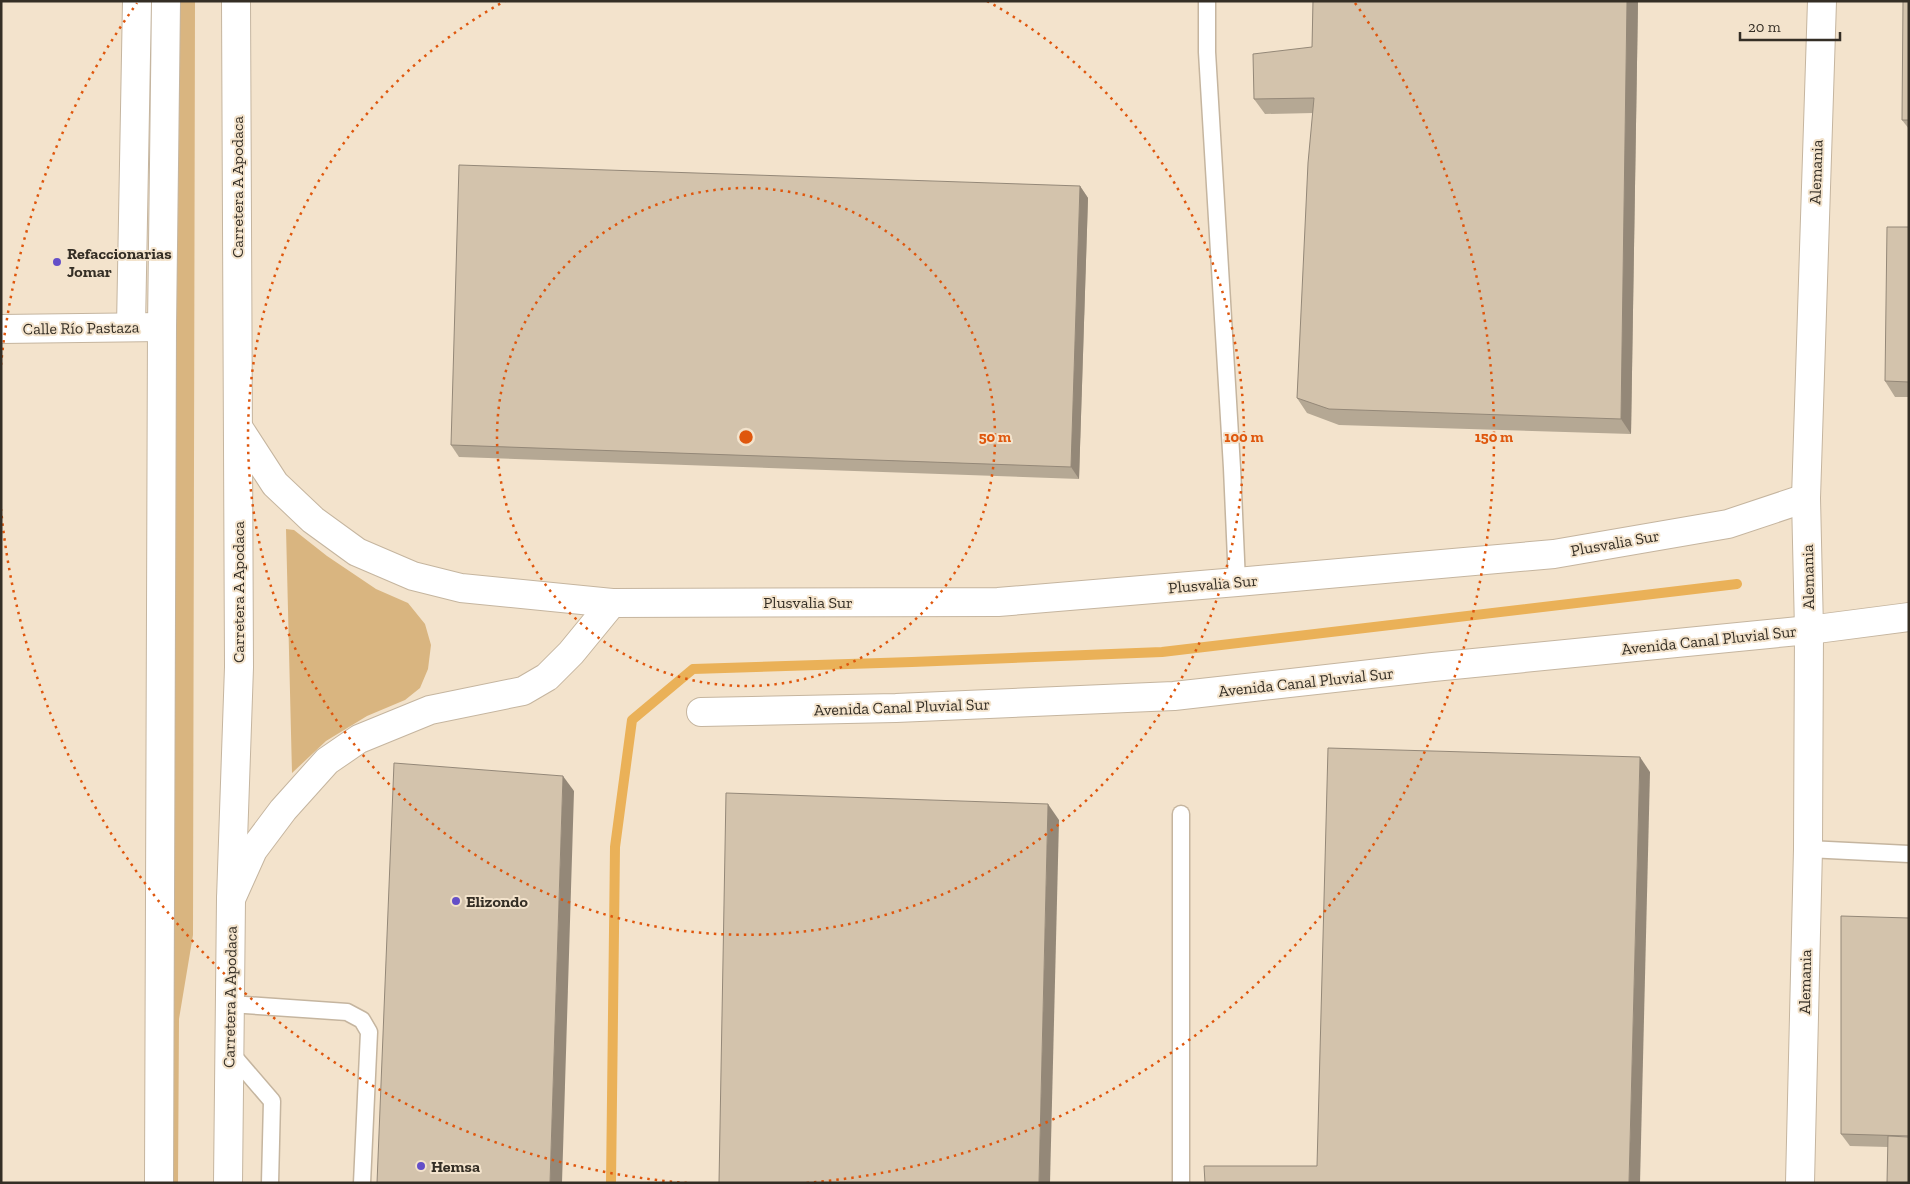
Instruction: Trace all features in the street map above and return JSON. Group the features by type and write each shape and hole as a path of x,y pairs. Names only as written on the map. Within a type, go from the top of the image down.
{"street":[{"path":"131,327 137,1"},
{"path":"159,1183 162,326 166,1"},
{"name":"Carretera A Apodaca","path":"228,1183 230,899 239,667 236,1"},
{"name":"Alemania","path":"1800,1183 1808,849 1809,630 1806,498 1822,1"},
{"name":"Calle Río Pastaza","path":"1,329 162,326"},
{"name":"Plusvalia Sur","path":"238,427 275,484 313,520 358,552 413,576 461,588 612,603 998,602 1237,582 1554,554 1728,524 1806,498"},
{"path":"230,899 254,850 283,810 327,761 359,739 430,710 523,691 547,678 571,653 612,603"},
{"name":"Avenida Canal Pluvial Sur","path":"701,712 896,708 1174,696 1433,667 1809,630 1909,617"}],"lane":[{"path":"1207,1 1207,52 1237,582"},
{"path":"1180,1183 1181,814"},
{"path":"1808,849 1909,854"},
{"path":"230,1004 347,1012 362,1020 369,1032 362,1183"},
{"path":"229,1050 272,1100 270,1183"}],"shaded area":[{"path":"176,1 195,1 193,935 179,1019 178,1183 173,1183"},
{"path":"286,529 294,530 327,556 376,589 408,603 425,624 431,645 428,669 420,688 405,700 367,716 326,741 292,773"}],"building":[{"path":"1313,1 1627,1 1621,419 1329,409 1297,398 1308,163 1314,98 1254,99 1253,54 1312,47"},
{"path":"1903,1 1909,1 1909,120 1902,120"},
{"path":"459,165 1080,186 1071,467 451,445"},
{"path":"1887,227 1909,227 1909,382 1885,381"},
{"path":"1328,748 1640,757 1629,1183 1205,1183 1204,1166 1317,1166"},
{"path":"394,763 563,776 550,1183 377,1183"},
{"path":"726,793 1048,804 1039,1183 719,1183"},
{"path":"1841,916 1909,918 1909,1136 1841,1134"},
{"path":"1888,1136 1909,1137 1909,1183 1887,1183"}],"waterway":[{"path":"611,1183 615,847 632,720 693,669 1162,652 1737,584"}],"place":[{"name":"Refaccionarias Jomar","path":"57,262"},
{"name":"Elizondo","path":"456,901"},
{"name":"Hemsa","path":"421,1166"}]}
